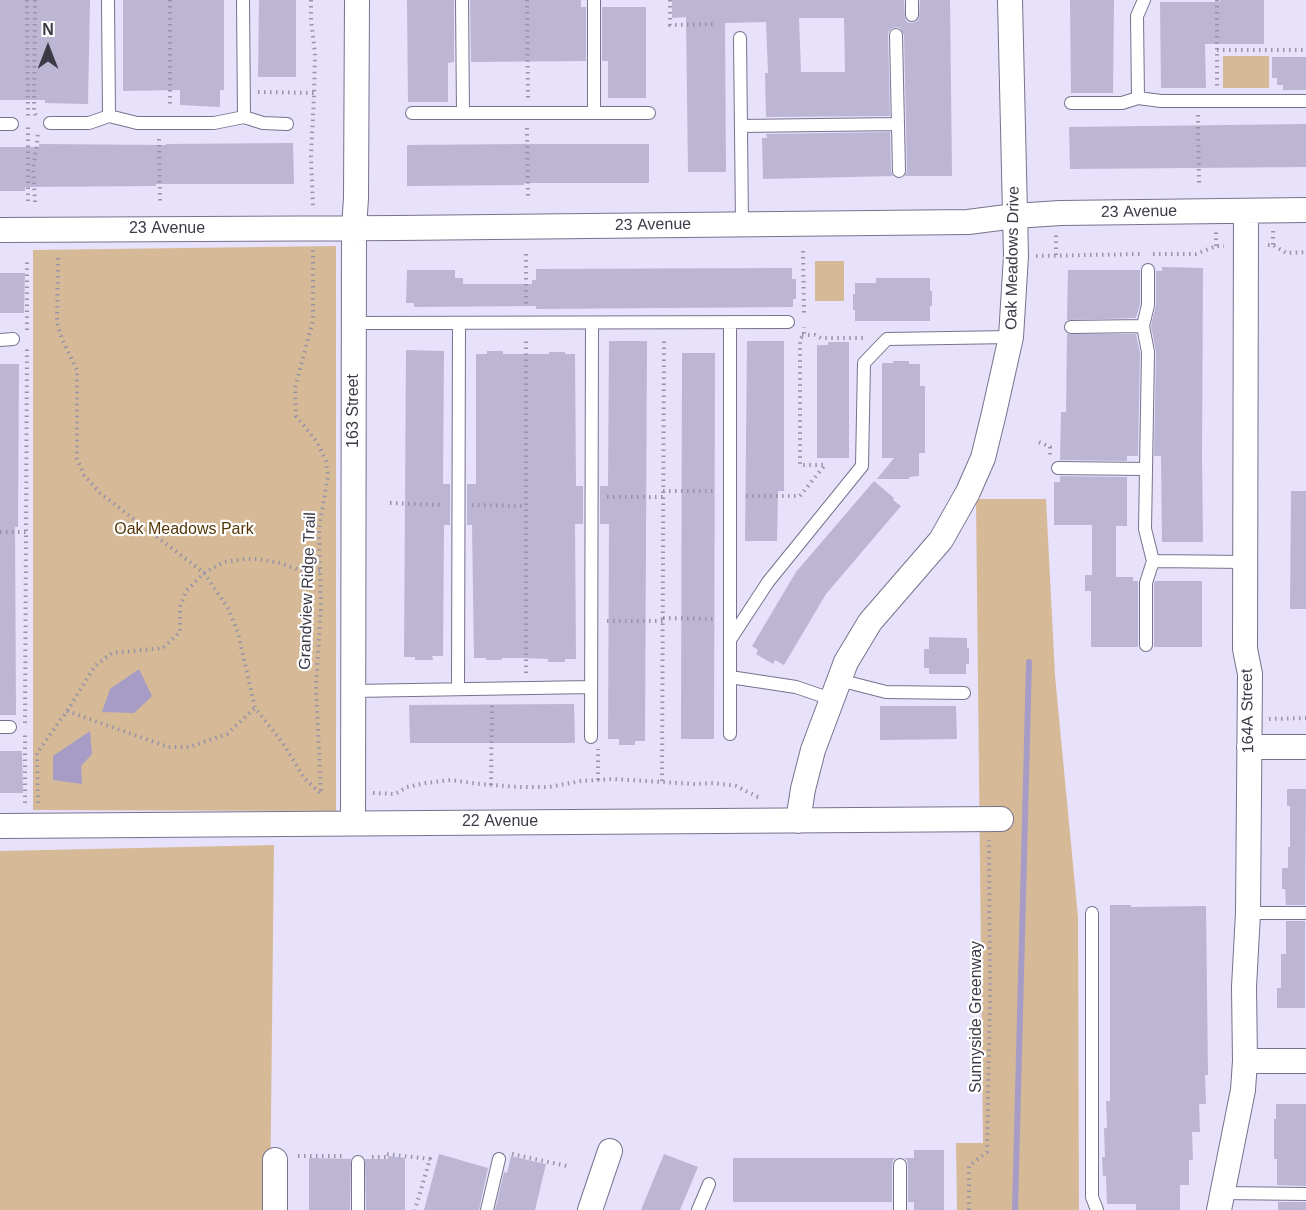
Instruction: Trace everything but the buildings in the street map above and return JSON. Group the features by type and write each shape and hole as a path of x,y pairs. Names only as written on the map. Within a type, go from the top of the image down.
{"street":[{"name":"163 Street","path":"353,823 354,228 357,0"},
{"name":"Oak Meadows Drive","path":"798,821 813,750 846,662 870,622 941,540 968,492 982,458 1003,379 1011,337 1016,256 1010,0"},
{"name":"23 Avenue","path":"0,230 968,222 1060,213 1306,210"},
{"name":"164A Street","path":"1221,1202 1243,1090 1245,1061 1244,987 1248,913 1250,719 1250,674 1245,649 1246,211"},
{"path":"1249,747 1306,747"},
{"name":"22 Avenue","path":"0,826 1001,819"},
{"path":"1245,1061 1306,1061"},
{"path":"590,1210 610,1151"},
{"path":"275,1210 286,1158"}],"lane":[{"path":"108,0 109,116"},
{"path":"243,0 244,117"},
{"path":"462,0 462,113"},
{"path":"594,0 594,113"},
{"path":"912,0 912,15"},
{"path":"1138,98 1137,16 1144,0"},
{"path":"896,35 899,171"},
{"path":"740,38 742,224"},
{"path":"1071,103 1122,103 1138,98 1161,101 1306,101"},
{"path":"412,113 649,113"},
{"path":"50,123 89,123 109,116 137,123 214,123 244,117 263,123 287,124"},
{"path":"741,126 898,124"},
{"path":"1146,645 1146,583 1153,561 1145,529 1148,352 1143,326 1148,305 1148,270"},
{"path":"730,322 730,734"},
{"path":"354,323 788,322"},
{"path":"458,689 459,323"},
{"path":"591,737 592,323"},
{"path":"1071,327 1143,326"},
{"path":"730,640 768,582 862,466 864,363 887,339 1011,337"},
{"path":"1058,468 1146,469"},
{"path":"1153,561 1246,562"},
{"path":"730,677 796,687 964,693"},
{"path":"353,691 591,687"},
{"path":"1092,913 1092,1197 1097,1210"},
{"path":"1248,913 1306,913"},
{"path":"487,1210 499,1159"},
{"path":"358,1162 358,1210"},
{"path":"900,1165 900,1210"},
{"path":"698,1210 709,1184"},
{"path":"1221,1202 1306,1194"}],"path":[{"path":"27,0 28,201"},
{"path":"35,0 34,111 38,122 33,168 35,202"},
{"path":"170,0 170,111"},
{"path":"311,0 315,53 311,156 312,200"},
{"path":"527,0 528,102"},
{"path":"670,0 670,25 716,24"},
{"path":"1217,0 1217,101"},
{"path":"1217,50 1306,50"},
{"path":"1198,101 1199,183"},
{"path":"527,121 528,197"},
{"path":"1273,224 1273,245"},
{"path":"1056,234 1056,255"},
{"path":"1264,245 1273,245 1286,253 1306,252"},
{"path":"1029,256 1196,254 1215,246 1234,246"},
{"path":"663,490 800,496 825,465 800,465 800,339 804,335 802,251"},
{"path":"525,688 526,254"},
{"name":"Grandview Ridge Trail","path":"255,708 284,743 304,778 321,794 315,686 321,607 319,528 328,476 326,461 317,442 296,416 295,388 313,320 313,257"},
{"path":"58,258 57,323 77,370 77,459 84,476 100,493 204,573 228,608 238,633 255,708 226,734 189,747 168,747 67,711"},
{"path":"25,803 27,259"},
{"path":"788,322 788,336 815,335 821,338 887,339"},
{"path":"662,781 664,323"},
{"path":"592,496 663,497"},
{"path":"0,532 26,532"},
{"path":"38,803 37,753 95,666 112,653 163,648 180,632 180,607 186,591 204,573 224,562 245,559 280,563 305,572 321,570"},
{"path":"591,621 730,619"},
{"path":"491,785 492,689"},
{"path":"1250,719 1306,718"},
{"path":"591,737 591,745 598,744 598,780"},
{"path":"365,793 395,794 407,787 450,780 491,785 549,787 613,779 714,783 736,786 758,797 765,797"},
{"name":"Sunnyside Greenway","path":"969,1210 969,1166 987,1152 990,999 988,842 1001,819"},
{"path":"499,1159 506,1160 507,1153 567,1167"},
{"path":"286,1158 350,1155 350,1162 367,1162 367,1156 386,1156 386,1154 430,1159 416,1210"}],"green space":[{"path":"1223,56 1269,56 1269,88 1223,88"},
{"name":"Oak Meadows Park","path":"336,246 336,811 33,810 33,250"},
{"path":"815,261 844,261 844,301 815,301"},
{"path":"976,499 1046,499 1055,676 1078,917 1079,1210 957,1210 956,1143 983,1143"},
{"path":"274,845 270,1210 0,1210 0,851"}],"shaded area":[{"path":"139,669 152,696 134,713 102,712 110,689"},
{"path":"90,731 92,754 81,766 82,784 53,780 53,756"}],"waterway":[{"path":"1015,1210 1029,662"}]}
